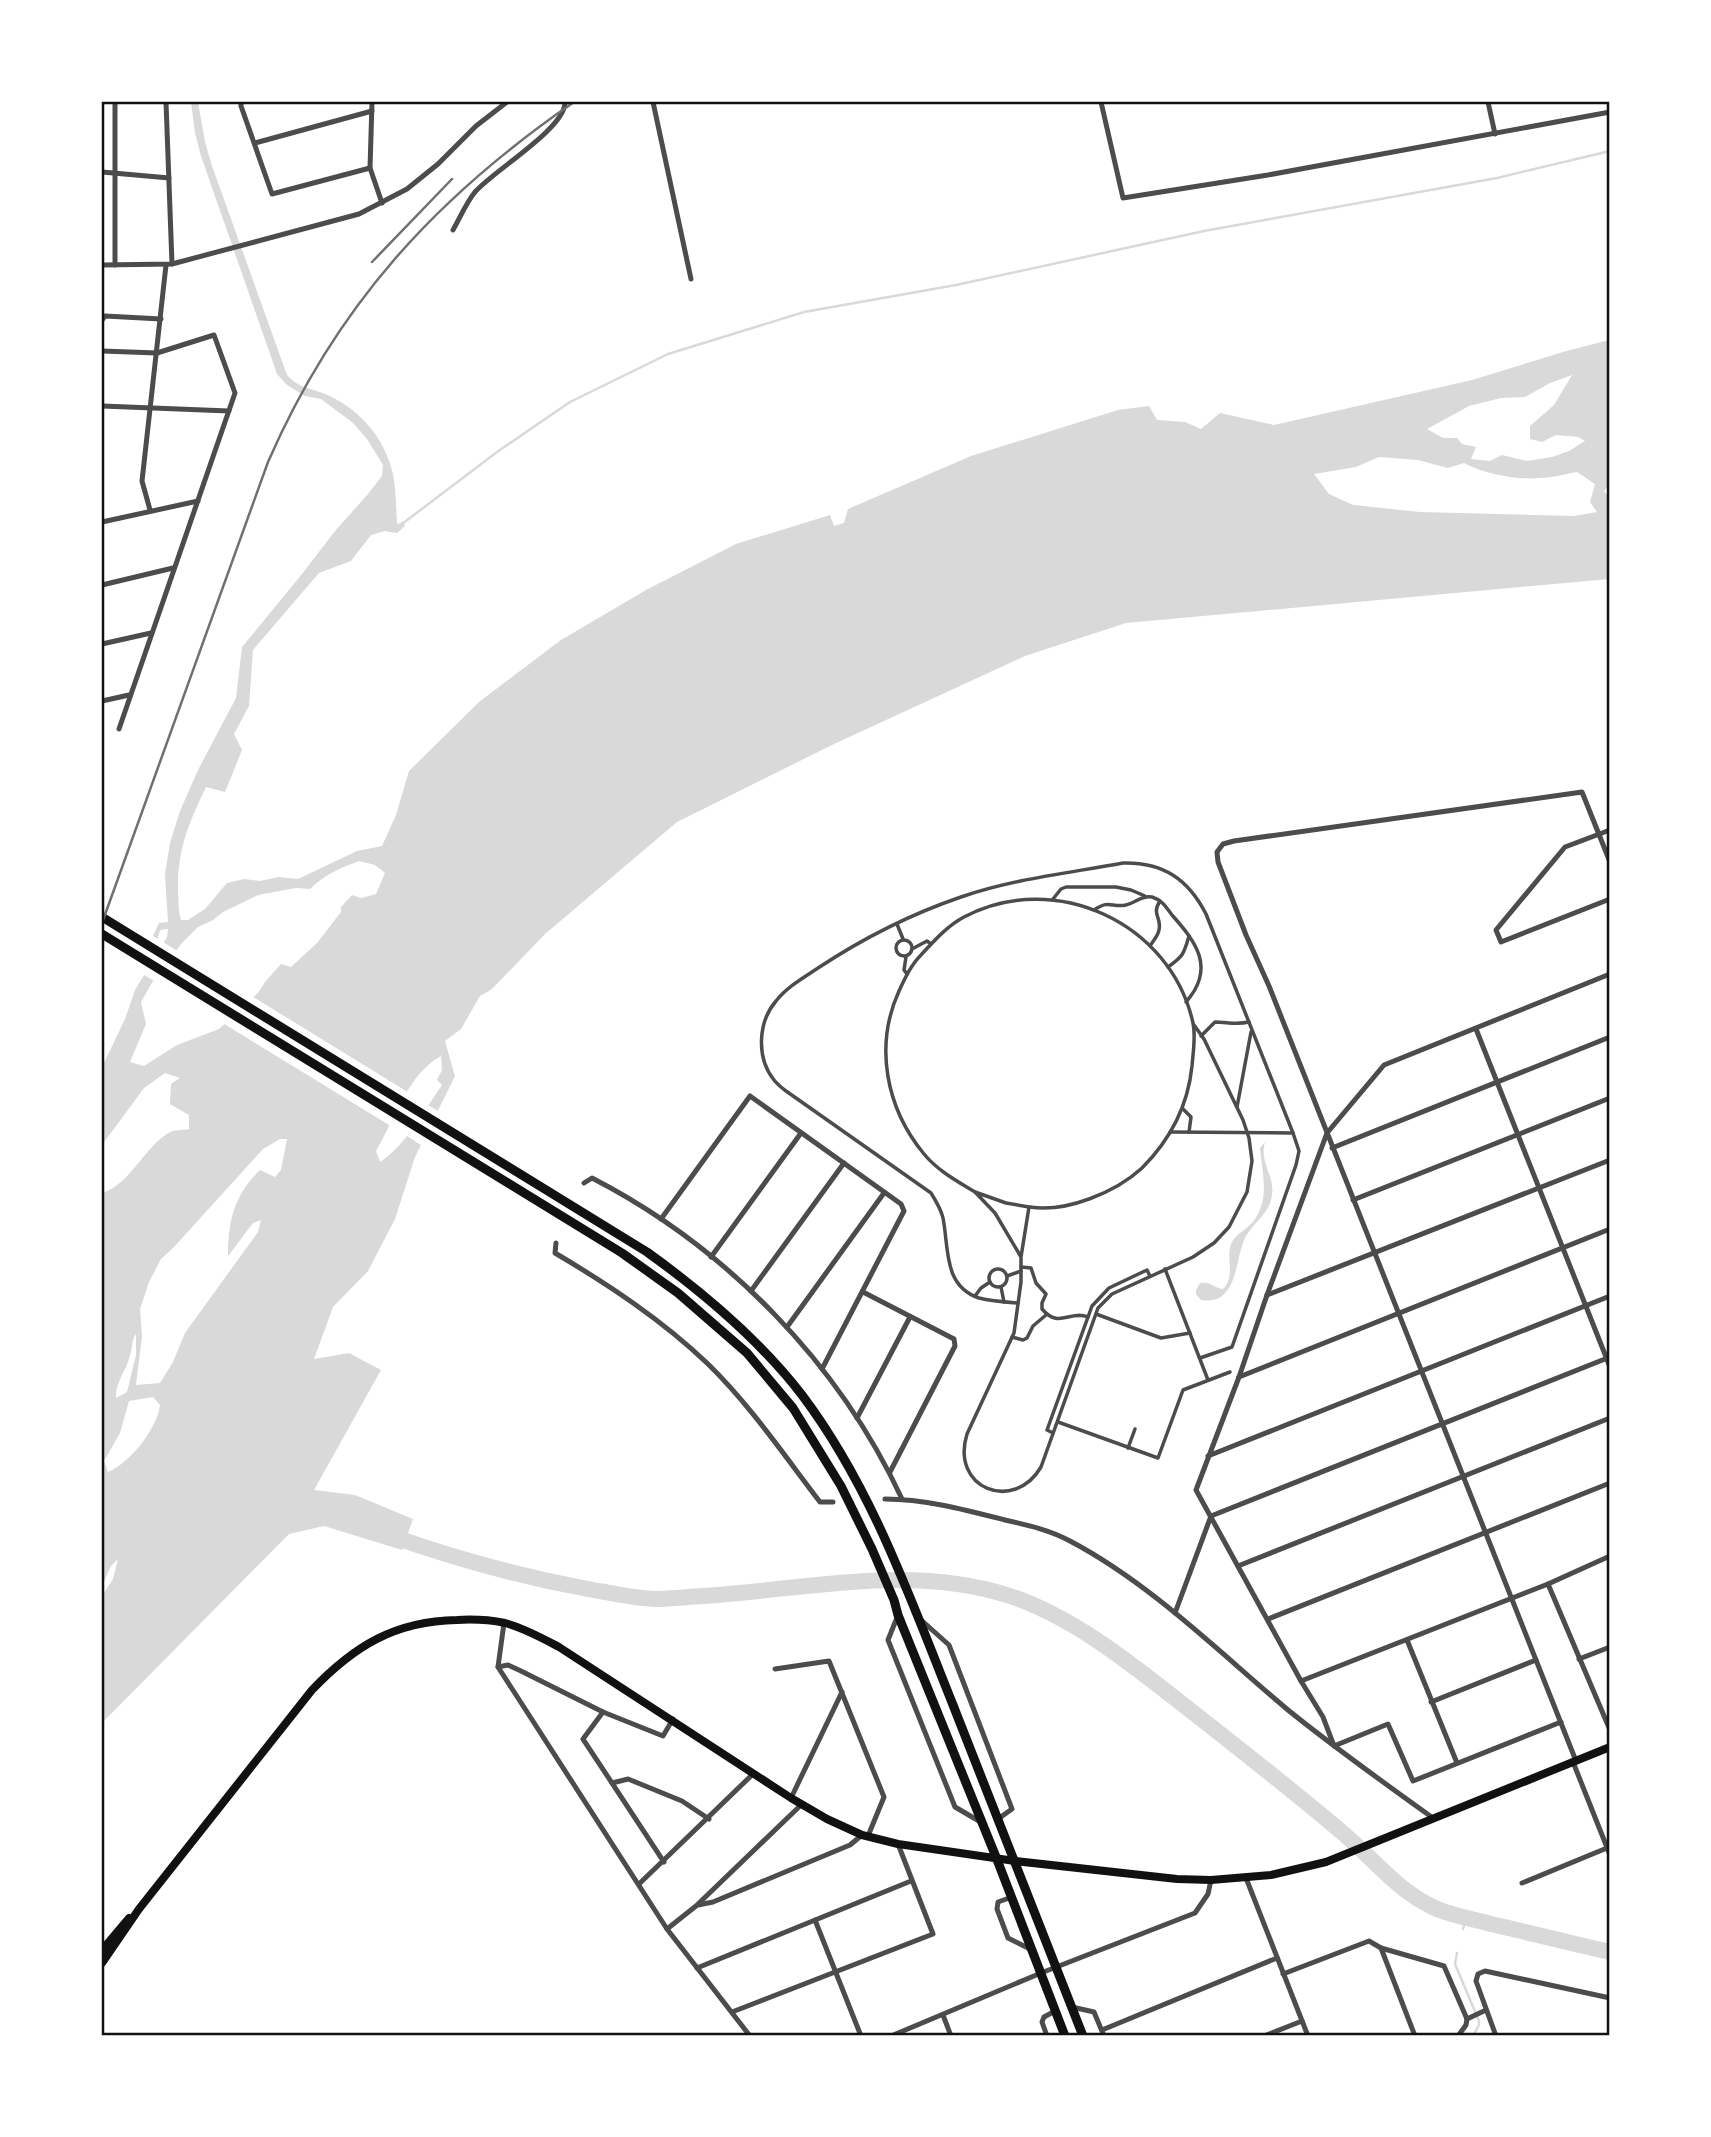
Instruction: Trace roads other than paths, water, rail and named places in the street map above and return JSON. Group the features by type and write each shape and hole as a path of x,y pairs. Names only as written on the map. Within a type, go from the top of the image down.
{"highway":[{"path":"102,917 646,1252 721,1309 801,1394 841,1452 873,1510 1083,2035"},
{"path":"102,934 622,1253 678,1293 747,1353 793,1408 841,1486 872,1549 1065,2035"}],"main road":[{"path":"102,1963 139,1909 332,1668 385,1635 408,1625 440,1620 472,1619 504,1623 531,1632 673,1719 801,1805 865,1836 898,1844 1015,1861 1177,1879 1245,1878 1300,1869 1383,1839 1609,1748"},
{"path":"102,1950 126,1920 139,1909"}],"street":[{"path":"115,102 115,265"},
{"path":"150,510 142,481 169,264 166,102"},
{"path":"241,102 272,194 370,168"},
{"path":"372,102 370,168 382,203"},
{"path":"102,265 169,264 359,214 418,181 476,126 507,102"},
{"path":"453,230 475,192 553,125 565,108 565,102"},
{"path":"653,102 691,279"},
{"path":"1101,102 1123,198 1268,175 1609,112"},
{"path":"1488,102 1495,134"},
{"path":"255,143 372,111"},
{"path":"102,172 169,178"},
{"path":"102,320 105,316 161,320"},
{"path":"102,351 157,353 214,335 235,393 119,729"},
{"path":"102,406 229,411"},
{"path":"102,522 198,501"},
{"path":"102,585 173,568"},
{"path":"102,644 151,633"},
{"path":"102,702 129,695"},
{"path":"1609,862 1582,792 1234,841 1223,844 1217,857 1561,1722 1609,1855"},
{"path":"1609,830 1565,847 1496,930 1501,942 1609,899"},
{"path":"1018,1303 975,1296 954,1279 948,1265 943,1217 931,1193 773,1080 761,1045 762,1028 775,1002 789,987 841,953 897,924 961,897 1012,883 1123,863 1158,867 1185,884 1197,897 1206,914 1299,1151 1232,1346 1200,1358"},
{"path":"1053,899 1066,887 1116,887 1160,901 1190,935 1198,950 1198,984 1186,1002"},
{"path":"1094,909 1105,903 1127,905 1147,897"},
{"path":"1029,1207 1020,1257 1018,1303 1012,1337 963,1448 964,1463 970,1474 986,1488 1000,1491 1024,1487 1041,1467 1098,1308 1112,1294 1193,1256 1214,1243 1229,1227 1247,1192 1252,1161 1247,1133 1168,967 1134,932 1107,915 1079,903 1053,899 995,904 964,917 939,935 916,960 896,998 888,1023 885,1046 887,1071 892,1098 900,1117 925,1156 944,1174 975,1192 1006,1203 1038,1208 1075,1203 1111,1191 1150,1160 1183,1109 1191,1082 1194,1026"},
{"path":"1150,946 1159,933 1160,927 1155,913 1160,901"},
{"path":"897,924 903,939 909,941 912,948 911,953 906,956 899,955 896,949 897,943 903,939"},
{"path":"1168,967 1182,957 1190,935"},
{"path":"912,948 927,941 931,944"},
{"path":"906,956 904,971 907,974"},
{"path":"1334,1746 1323,1717 1196,1490 1208,1456 1327,1133 1384,1065 1609,974"},
{"path":"1201,1036 1215,1022 1233,1024 1249,1021"},
{"path":"1476,1029 1608,1358 1609,1367"},
{"path":"1237,1108 1252,1030"},
{"path":"1332,1147 1609,1037"},
{"path":"661,1219 750,1096 901,1204 904,1211 822,1369"},
{"path":"1353,1200 1609,1098"},
{"path":"1183,1109 1191,1116 1189,1132"},
{"path":"1170,1132 1293,1133"},
{"path":"711,1257 801,1133"},
{"path":"1267,1295 1609,1160"},
{"path":"751,1291 844,1163"},
{"path":"584,1183 592,1178 661,1219 751,1291 787,1327 822,1369 857,1418 890,1472 902,1499"},
{"path":"975,1192 995,1213 1020,1257"},
{"path":"787,1327 884,1193"},
{"path":"1239,1377 1609,1229"},
{"path":"556,1243 555,1253 656,1319 708,1363 747,1406 820,1502 833,1502"},
{"path":"1007,1276 1021,1269 1031,1268 1036,1283 1046,1294 1042,1303 1046,1315 1061,1320 1080,1314 1088,1317"},
{"path":"1001,1269 1007,1276 1007,1281 1001,1286 996,1287 990,1282 989,1275 994,1270 1001,1269"},
{"path":"1165,1269 1208,1380"},
{"path":"1053,1433 1047,1430 1093,1306 1109,1288 1147,1270 1150,1276"},
{"path":"975,1296 990,1282"},
{"path":"1001,1286 1004,1302"},
{"path":"863,1292 954,1339 955,1346 890,1472"},
{"path":"1208,1456 1609,1296"},
{"path":"1096,1314 1161,1338 1190,1333"},
{"path":"1012,1337 1023,1340 1027,1338 1033,1326 1046,1315"},
{"path":"857,1418 910,1317"},
{"path":"1175,1613 1210,1516 1608,1358"},
{"path":"1057,1422 1157,1458 1183,1390 1230,1372"},
{"path":"1238,1566 1609,1418"},
{"path":"1128,1448 1135,1429"},
{"path":"1268,1619 1609,1483"},
{"path":"885,1499 902,1499 972,1511 1039,1528 1069,1540 1116,1569 1175,1613 1291,1712 1361,1767 1433,1818"},
{"path":"1301,1681 1548,1584 1609,1556"},
{"path":"1548,1584 1609,1730"},
{"path":"898,1615 888,1640 955,1807 982,1822"},
{"path":"918,1617 948,1645 1012,1809 998,1819"},
{"path":"504,1623 498,1667 667,1929 750,2035"},
{"path":"1407,1640 1457,1763"},
{"path":"1579,1659 1609,1647"},
{"path":"1431,1702 1536,1660"},
{"path":"696,1906 713,1902 850,1845 865,1836 884,1797 829,1661 775,1669"},
{"path":"498,1667 508,1665 603,1712 663,1736 673,1719"},
{"path":"791,1798 842,1692"},
{"path":"603,1712 583,1739 664,1862"},
{"path":"1334,1746 1388,1724 1413,1781 1561,1722"},
{"path":"639,1884 754,1773"},
{"path":"612,1783 628,1779 682,1801 709,1819"},
{"path":"667,1929 696,1906 801,1805"},
{"path":"1602,1837 1609,1834"},
{"path":"732,2012 933,1934 898,1844"},
{"path":"1522,1883 1606,1848"},
{"path":"1245,1878 1308,2035"},
{"path":"891,2035 1195,1913 1208,1894 1210,1880"},
{"path":"697,1968 911,1881"},
{"path":"1012,1897 998,1902 997,1909 1008,1938 1033,1951"},
{"path":"815,1920 860,2035"},
{"path":"1283,1974 1369,1941 1381,1948 1444,1966 1470,2018"},
{"path":"1381,1948 1415,2035"},
{"path":"1072,2007 1094,2012 1103,2033 1277,1958"},
{"path":"1496,2035 1483,2012 1476,1981 1478,1974 1485,1971 1609,1998"},
{"path":"1046,2035 1042,2022 1044,2017 1055,2011"},
{"path":"1458,2035 1470,2018 1483,2012"},
{"path":"943,2015 951,2035"},
{"path":"1264,2035 1302,2021"}],"waterway":[{"path":"402,524 497,452 570,402 668,354 804,312 956,285 1204,231 1497,178 1610,151"},
{"path":"386,1534 461,1559 511,1572 588,1589 646,1598 678,1598 857,1581 896,1580 972,1586 1010,1596 1056,1616 1121,1657 1284,1784 1415,1897 1458,1916 1610,1952"},
{"path":"1463,1929 1466,1918"},
{"path":"1457,1953 1455,1964 1479,2021 1473,2036"}],"railway":[{"path":"102,923 268,462 325,353 394,260 434,217 477,177 574,102"},
{"path":"372,262 452,179"}]}
